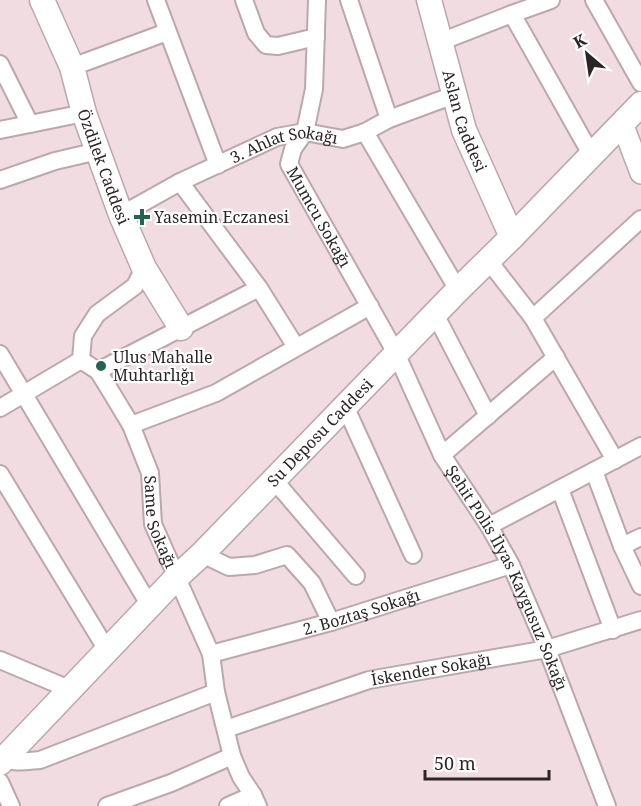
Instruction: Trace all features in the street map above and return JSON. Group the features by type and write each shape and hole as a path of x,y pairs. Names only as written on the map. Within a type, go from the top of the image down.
{"main road":[{"name":"Özdilek Caddesi","path":"42,0 72,67 84,113 121,215 144,268 182,328"},
{"name":"Aslan Caddesi","path":"429,0 464,130 512,237"},
{"name":"Su Deposu Caddesi","path":"1,758 641,104"}],"street":[{"path":"156,0 218,165"},
{"path":"244,0 256,33 266,45 278,46 316,37"},
{"name":"Mumcu Sokağı","path":"317,0 314,89 305,132 293,149 289,164 396,353"},
{"path":"351,0 389,119"},
{"path":"440,42 551,0"},
{"path":"594,0 641,83"},
{"path":"512,14 591,154"},
{"path":"72,67 167,32"},
{"path":"0,64 30,124"},
{"name":"3. Ahlat Sokağı","path":"121,215 180,182 277,137 305,132 343,140 365,132 389,119 454,95"},
{"path":"0,130 84,113"},
{"path":"622,123 641,173"},
{"path":"365,132 458,290"},
{"path":"0,180 55,161 98,151"},
{"path":"180,182 259,288 296,347"},
{"path":"533,318 641,219"},
{"path":"488,260 533,318 615,460"},
{"path":"0,408 81,360 83,336 97,314 135,286 144,268"},
{"path":"98,371 259,288"},
{"path":"130,425 216,393 370,306"},
{"path":"435,314 488,416"},
{"name":"Şehit Polis İlyas Kaygusuz Sokağı","path":"396,353 442,455 489,526 511,565 547,649 607,806"},
{"path":"0,354 150,606"},
{"path":"442,455 556,357"},
{"name":"Same Sokağı","path":"81,360 98,371 130,425 150,473 153,524 211,654 216,692 232,756 241,777 256,801"},
{"path":"345,406 413,555"},
{"path":"489,526 641,446"},
{"path":"594,471 622,546 641,586"},
{"path":"0,474 6,496 107,650"},
{"path":"274,480 356,576"},
{"path":"560,489 612,630"},
{"path":"622,546 641,537"},
{"path":"202,554 229,567 255,565 287,555 312,583 332,622"},
{"name":"2. Boztaş Sokağı","path":"211,654 332,622 511,565"},
{"name":"İskender Sokağı","path":"226,729 369,680 547,649 641,620"},
{"path":"0,660 69,689"},
{"path":"1,758 19,762 39,760 216,692"},
{"path":"107,806 171,783 232,756"},
{"path":"0,782 11,806"},
{"path":"228,806 256,801"}],"place":[{"name":"Yasemin Eczanesi","path":"142,217"},
{"name":"Ulus Mahalle Muhtarlığı","path":"101,366"}]}
